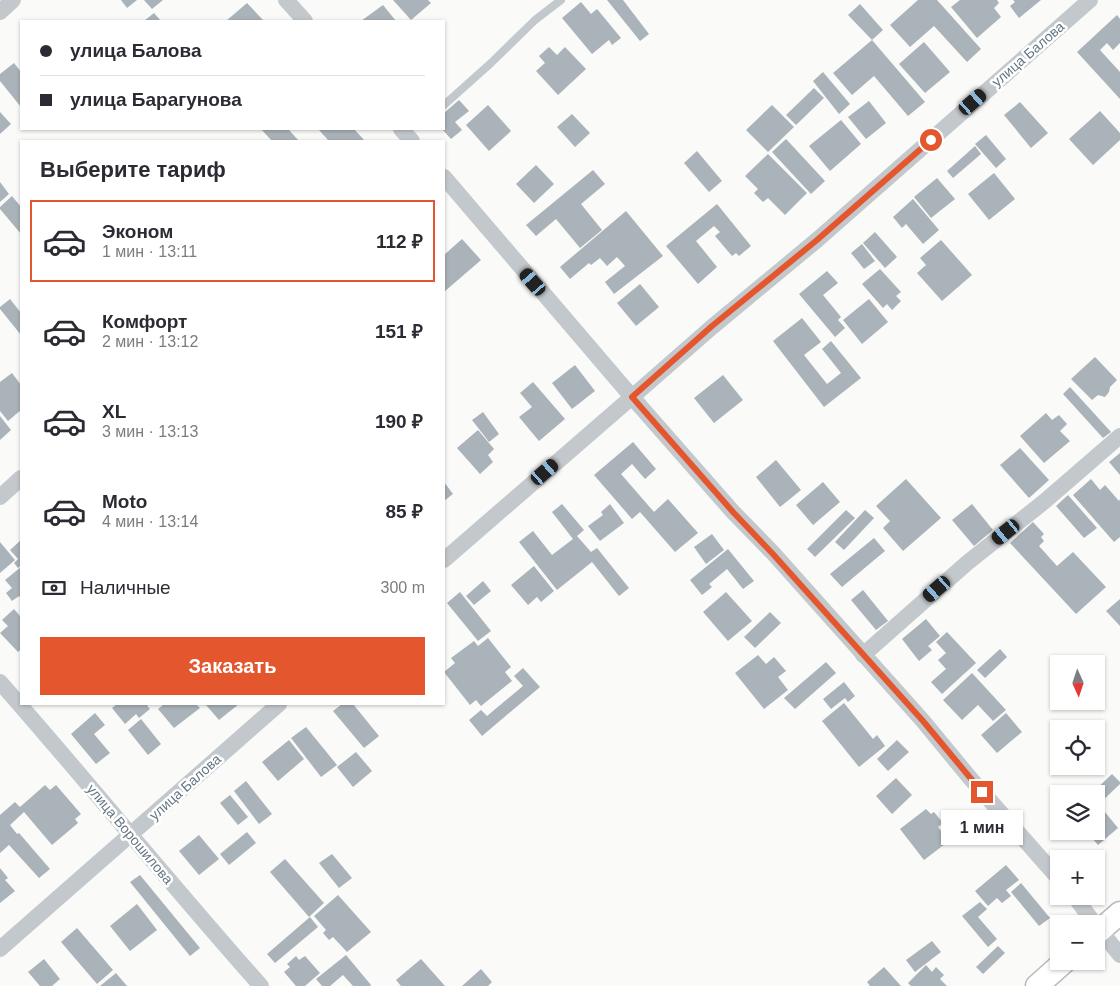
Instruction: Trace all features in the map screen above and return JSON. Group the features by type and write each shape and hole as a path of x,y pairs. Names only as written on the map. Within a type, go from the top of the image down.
{"street":[{"path":"0,12 13,0"},
{"path":"286,0 304,20"},
{"name":"улица Балова","path":"445,559 712,326 817,240 1090,0"},
{"path":"445,178 632,397 733,512 923,721 970,778 1050,869"},
{"path":"863,655 967,563 1120,436"},
{"path":"0,497 20,479"},
{"name":"улица Ворошилова","path":"0,682 20,705"},
{"name":"улица Ворошилова","path":"20,705 261,986"},
{"name":"улица Балова","path":"0,949 278,705"},
{"path":"1105,923 1120,913"},
{"path":"1105,937 1120,955"},
{"path":"1037,986 1055,970"}],"lane":[{"path":"445,104 535,20 561,0"}],"building":[{"path":"121,0 137,0 127,8"},
{"path":"144,0 163,0 152,9"},
{"path":"393,0 428,0 431,3 411,20"},
{"path":"607,0 623,0 649,34 640,41"},
{"path":"918,0 937,0 981,49 967,62 934,26 910,47 890,25"},
{"path":"960,0 997,0 999,3 994,8 1001,17 977,38 951,7"},
{"path":"1013,0 1041,0 1019,18 1010,6 1015,2"},
{"path":"581,2 591,14 597,9 621,38 612,45 609,40 592,54 562,18"},
{"path":"247,3 263,20 227,20"},
{"path":"860,4 883,30 872,40 848,15"},
{"path":"383,5 395,20 362,20"},
{"path":"154,13 160,20 145,20"},
{"path":"1117,15 1120,19 1120,43 1113,50 1107,43 1100,50 1120,72 1120,99 1077,52"},
{"path":"872,40 925,102 908,116 874,76 852,95 833,73"},
{"path":"924,42 950,72 925,93 899,64"},
{"path":"549,47 557,55 565,47 586,69 558,95 536,71 545,63 539,56"},
{"path":"14,63 20,71 20,106 0,81 0,74"},
{"path":"823,72 850,104 839,114 813,81"},
{"path":"814,88 824,98 796,125 786,115"},
{"path":"459,100 469,111 455,122 462,130 451,139 443,130 445,130 445,112"},
{"path":"869,101 886,123 866,139 848,117"},
{"path":"1020,102 1048,133 1031,148 1004,115"},
{"path":"488,105 511,131 489,151 466,125"},
{"path":"772,105 794,127 768,152 746,130"},
{"path":"1100,111 1120,133 1120,140 1093,165 1069,139"},
{"path":"0,112 11,124 0,134"},
{"path":"572,114 590,133 575,147 557,127"},
{"path":"841,120 861,144 830,171 809,146"},
{"path":"262,130 289,130 298,140 271,140"},
{"path":"319,130 355,130 364,140 328,140"},
{"path":"986,135 1006,159 996,168 975,144"},
{"path":"786,139 825,181 811,194 772,152"},
{"path":"975,146 981,154 953,178 947,171"},
{"path":"697,151 722,181 709,192 684,163"},
{"path":"768,154 807,193 785,215 768,198 763,202 754,193 758,189 745,176"},
{"path":"536,165 554,184 534,203 516,184"},
{"path":"593,170 605,184 581,204 602,230 580,248 556,219 536,236 526,225"},
{"path":"994,173 1015,199 989,220 968,194"},
{"path":"937,178 955,199 931,218 914,197"},
{"path":"0,182 9,194 0,202"},
{"path":"12,196 20,206 20,233 0,209"},
{"path":"913,199 939,230 923,244 906,224 902,228 893,217"},
{"path":"717,204 751,246 739,256 736,253 732,256 715,236 720,232 714,226 696,241 717,267 698,284 666,246"},
{"path":"626,211 663,256 614,294 605,282 625,266 617,257 607,266 600,258 591,265 589,263 570,279 560,267"},
{"path":"875,232 897,257 885,268 863,243"},
{"path":"462,239 481,260 445,291 445,254"},
{"path":"941,240 972,275 942,301 917,273 926,265 920,258"},
{"path":"862,244 875,261 864,269 851,253"},
{"path":"880,269 901,292 896,296 901,301 892,310 887,304 883,308 862,284"},
{"path":"827,271 838,283 823,295 841,317 838,320 845,328 835,337 799,294"},
{"path":"640,284 659,307 636,326 617,303"},
{"path":"10,299 20,312 20,334 0,309"},
{"path":"869,299 888,322 862,344 843,320"},
{"path":"802,318 821,342 804,355 827,384 841,373 822,349 831,341 861,378 824,407 773,341"},
{"path":"1095,357 1117,380 1110,387 1105,397 1098,395 1092,400 1071,379"},
{"path":"575,365 595,391 572,409 552,383"},
{"path":"12,373 20,384 20,411 8,421 0,411 0,382"},
{"path":"723,375 743,400 714,423 694,398"},
{"path":"533,382 565,419 539,441 519,417 532,407 520,393"},
{"path":"1070,387 1111,432 1103,438 1063,394"},
{"path":"483,412 499,434 489,442 472,420"},
{"path":"1046,413 1052,420 1059,415 1067,424 1060,431 1070,441 1044,463 1020,436"},
{"path":"0,416 11,430 0,440"},
{"path":"478,430 494,449 488,455 493,462 480,474 457,448"},
{"path":"633,442 656,469 645,479 632,464 621,474 654,512 668,499 698,533 675,552 640,512 632,519 594,475"},
{"path":"1020,448 1049,480 1029,498 1000,465"},
{"path":"1120,453 1120,475 1109,462"},
{"path":"776,460 801,490 780,507 756,477"},
{"path":"906,479 941,518 903,551 883,528 890,521 876,506"},
{"path":"1091,479 1100,490 1105,485 1119,501 1120,499 1120,537 1114,542 1073,495"},
{"path":"823,482 840,502 813,525 796,505"},
{"path":"445,483 453,494 445,500"},
{"path":"1068,495 1097,528 1084,538 1056,506"},
{"path":"562,504 584,530 577,536 591,552 597,548 629,588 619,596 592,562 557,590 519,542 533,531 552,555 573,539 552,512"},
{"path":"610,504 624,523 600,541 588,526 603,515 601,512"},
{"path":"972,504 993,530 974,546 952,520"},
{"path":"846,510 855,518 815,557 807,549"},
{"path":"865,510 874,518 844,550 835,542"},
{"path":"1033,522 1044,534 1041,537 1044,541 1039,546 1057,566 1073,552 1106,587 1076,614 1010,543"},
{"path":"712,534 724,550 706,564 694,547"},
{"path":"874,538 885,551 842,587 830,574"},
{"path":"20,541 20,566 18,568 14,563 18,559 10,550"},
{"path":"0,542 15,560 0,573"},
{"path":"728,549 754,581 743,589 727,569 709,584 712,587 702,595 690,580"},
{"path":"534,566 554,591 541,602 537,597 528,605 511,585"},
{"path":"20,568 20,598 19,596 12,601 6,593 12,588 5,580"},
{"path":"483,581 491,591 474,605 466,596"},
{"path":"863,590 888,621 876,630 851,600"},
{"path":"460,592 491,631 478,641 447,603"},
{"path":"726,592 752,621 728,641 703,612"},
{"path":"1120,599 1120,626 1106,611"},
{"path":"14,609 20,616 20,650 18,652 0,633 8,626 2,620"},
{"path":"770,612 781,623 755,648 744,637"},
{"path":"926,619 940,636 928,646 932,650 919,661 902,639"},
{"path":"947,632 976,663 942,694 931,682 946,669 938,660 946,653 936,642"},
{"path":"488,638 511,667 505,672 512,681 481,706 476,700 470,705 445,673 455,663 451,658 474,641 478,646"},
{"path":"1000,649 1007,657 985,678 977,670"},
{"path":"758,655 766,664 774,657 786,671 778,677 788,690 764,709 735,673"},
{"path":"826,662 836,673 795,709 784,698"},
{"path":"523,668 540,687 482,736 469,720 481,710 487,716 523,686 514,676"},
{"path":"972,673 1006,710 993,721 978,705 962,720 943,700"},
{"path":"844,682 855,696 848,702 845,698 831,709 823,699"},
{"path":"844,703 873,739 877,735 885,746 859,767 822,721"},
{"path":"116,705 147,705 150,709 139,718 136,714 125,724 112,708"},
{"path":"163,705 197,705 200,708 174,728 158,709"},
{"path":"206,705 238,705 219,720"},
{"path":"341,705 354,705 379,736 364,748 333,711"},
{"path":"95,713 105,725 94,734 110,753 96,764 71,734"},
{"path":"1006,713 1022,732 997,753 981,735"},
{"path":"141,719 161,744 148,755 128,730"},
{"path":"306,727 337,765 321,777 291,738"},
{"path":"289,740 304,759 278,781 262,762"},
{"path":"897,740 909,752 888,771 877,759"},
{"path":"356,752 372,771 353,787 337,767"},
{"path":"1112,774 1120,782 1105,798 1105,785 1100,785"},
{"path":"896,778 912,795 892,814 876,796"},
{"path":"246,781 272,814 259,824 234,791"},
{"path":"45,785 50,790 56,785 81,814 75,819 78,823 52,845 24,812 10,825 50,869 39,878 9,845 0,853 0,815 15,802 20,807"},
{"path":"230,795 248,817 238,825 220,803"},
{"path":"926,809 931,814 934,812 943,823 938,827 949,841 924,860 900,829"},
{"path":"1105,812 1118,828 1105,839"},
{"path":"247,832 256,843 229,865 220,854"},
{"path":"199,835 219,859 199,875 179,851"},
{"path":"1094,840 1104,840 1098,845"},
{"path":"332,854 352,878 339,888 319,863"},
{"path":"285,859 324,903 309,917 270,872"},
{"path":"1006,865 1019,880 1006,890 1011,896 1002,903 997,898 988,906 975,891"},
{"path":"0,868 8,878 5,880 15,891 0,903"},
{"path":"140,875 200,948 190,956 130,882"},
{"path":"1021,883 1050,918 1039,926 1011,892"},
{"path":"338,895 371,932 347,952 333,937 329,940 323,933 326,930 314,916"},
{"path":"980,902 987,909 978,917 997,939 988,947 962,916"},
{"path":"137,904 157,930 130,951 110,926"},
{"path":"310,917 318,927 275,963 267,954"},
{"path":"77,928 113,970 97,984 61,942"},
{"path":"932,941 941,952 915,972 906,960"},
{"path":"998,946 1005,953 983,974 976,967"},
{"path":"346,955 371,985 353,986 343,975 330,986 322,986 316,979"},
{"path":"296,956 299,960 305,956 320,973 305,986 296,986 284,972 290,967 287,964"},
{"path":"44,959 60,979 52,986 40,986 28,972"},
{"path":"421,959 445,986 401,986 396,980"},
{"path":"926,965 932,972 936,967 944,975 940,979 947,986 911,986 908,983"},
{"path":"884,967 901,986 870,986 867,982"},
{"path":"481,969 492,982 488,986 462,986"},
{"path":"116,973 127,986 100,986"}],"route":[{"path":"931,140 817,240 712,326 632,397 733,512 923,721 982,792"}]}
